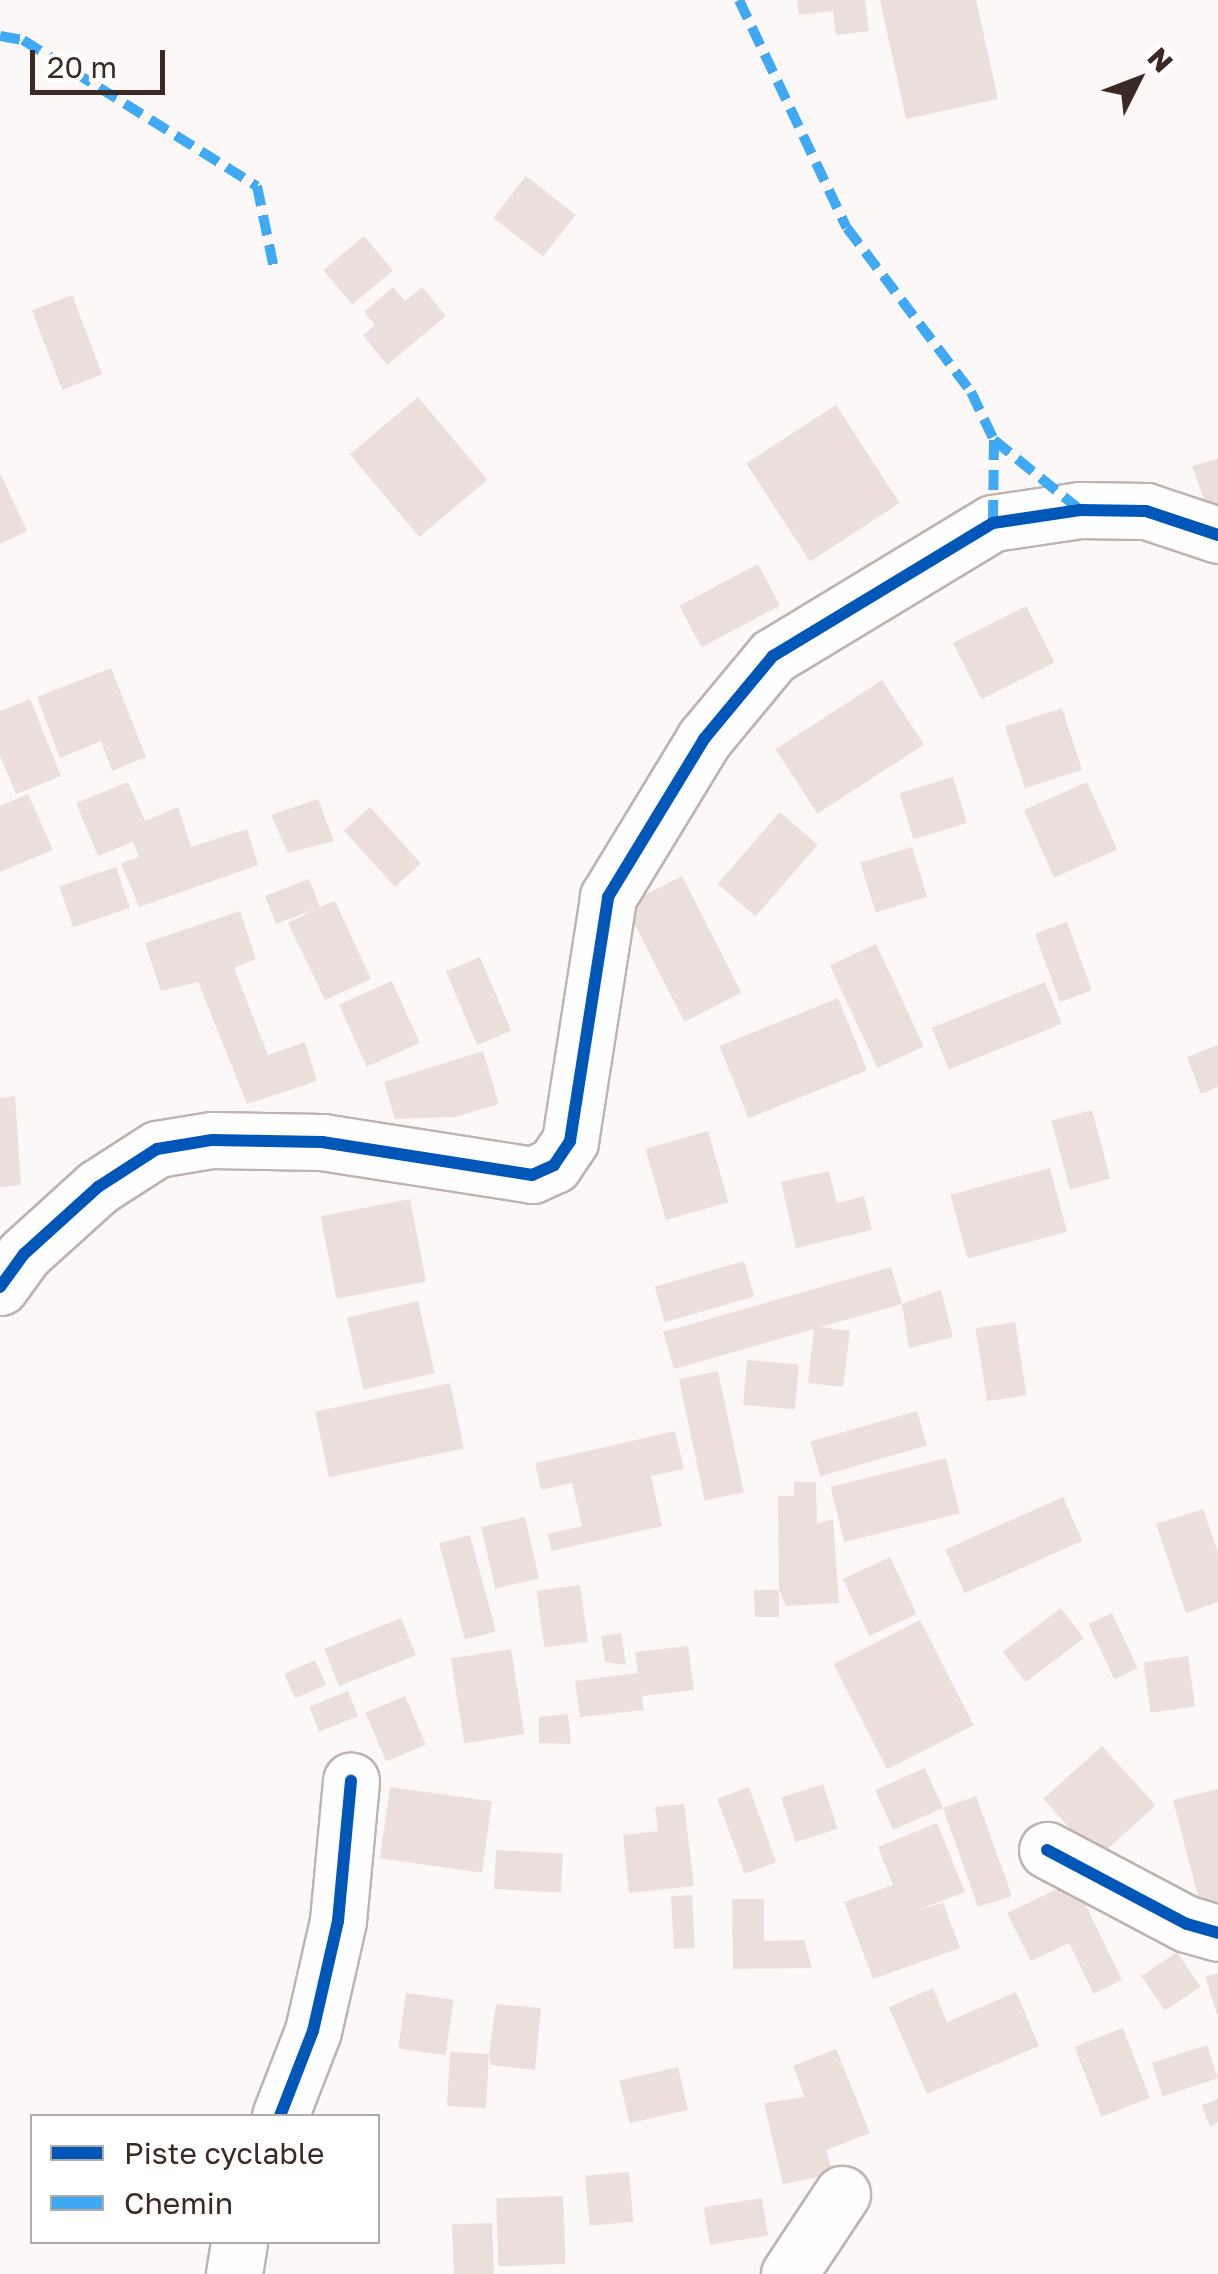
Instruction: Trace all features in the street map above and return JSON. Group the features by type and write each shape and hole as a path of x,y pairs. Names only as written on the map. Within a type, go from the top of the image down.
{"street":[{"path":"0,1287 24,1254 98,1187 157,1149 246,1139 322,1142 532,1176 554,1165 570,1141 608,898 704,739 773,656 993,524 1080,510 1146,510 1218,536"},
{"path":"281,2114 312,2031 338,1921 351,1781"},
{"path":"1047,1850 1187,1924 1218,1932"},
{"path":"789,2274 842,2194"},
{"path":"234,2274 239,2244"}],"building":[{"path":"797,0 865,0 869,31 836,35 833,11 799,15"},
{"path":"880,0 976,0 998,99 906,119"},
{"path":"526,176 576,215 543,257 493,218"},
{"path":"364,236 393,270 352,305 323,270"},
{"path":"393,287 405,301 422,287 446,316 387,365 363,335 375,325 364,312"},
{"path":"72,295 102,374 62,390 32,310"},
{"path":"418,397 487,480 419,537 350,454"},
{"path":"836,405 900,503 810,561 746,463"},
{"path":"1218,459 1218,529 1215,530 1192,466"},
{"path":"0,473 27,531 0,544"},
{"path":"758,564 780,605 701,647 679,606"},
{"path":"1026,606 1055,662 982,699 953,643"},
{"path":"111,668 146,757 112,771 101,741 60,758 37,697"},
{"path":"882,680 924,745 817,814 775,749"},
{"path":"30,699 61,776 16,794 0,756 0,711"},
{"path":"1062,708 1082,770 1025,788 1005,727"},
{"path":"953,777 967,823 913,839 899,793"},
{"path":"128,782 145,821 178,807 191,847 247,829 258,865 139,907 121,863 139,857 133,842 98,856 76,803"},
{"path":"1087,782 1117,850 1054,878 1024,810"},
{"path":"28,794 53,850 0,872 0,806"},
{"path":"318,799 334,841 288,853 271,815"},
{"path":"370,807 421,863 395,887 344,830"},
{"path":"780,812 818,845 755,917 718,884"},
{"path":"912,847 927,897 876,913 860,863"},
{"path":"116,867 130,908 73,927 59,887"},
{"path":"682,876 741,993 684,1022 625,905"},
{"path":"309,879 320,907 335,901 371,979 325,1000 288,923 316,909 276,924 265,896"},
{"path":"240,911 256,959 234,968 268,1055 305,1042 317,1081 247,1104 198,982 161,991 145,943"},
{"path":"1067,922 1092,991 1060,1002 1035,934"},
{"path":"876,944 924,1046 878,1068 830,966"},
{"path":"480,957 511,1031 477,1045 446,971"},
{"path":"392,981 420,1043 367,1067 339,1005"},
{"path":"1045,982 1062,1024 949,1069 932,1028"},
{"path":"838,998 867,1070 749,1118 719,1046"},
{"path":"1218,1045 1218,1087 1201,1094 1187,1057"},
{"path":"483,1051 499,1104 455,1117 395,1119 384,1082"},
{"path":"15,1096 21,1185 0,1187 0,1098"},
{"path":"1092,1110 1110,1179 1070,1189 1051,1121"},
{"path":"708,1131 728,1202 666,1220 646,1149"},
{"path":"1050,1168 1067,1232 968,1258 951,1195"},
{"path":"829,1171 837,1203 864,1196 872,1230 796,1248 781,1182"},
{"path":"410,1199 426,1281 337,1299 321,1216"},
{"path":"744,1261 754,1297 665,1322 655,1287"},
{"path":"891,1267 902,1304 820,1327 850,1331 843,1387 808,1383 814,1329 674,1369 663,1332"},
{"path":"941,1290 953,1337 909,1348 902,1304"},
{"path":"418,1301 435,1373 364,1390 347,1317"},
{"path":"1015,1322 1027,1395 987,1401 975,1328"},
{"path":"747,1360 799,1365 795,1409 743,1405"},
{"path":"718,1371 744,1492 705,1501 679,1379"},
{"path":"450,1383 464,1449 329,1477 315,1412"},
{"path":"917,1411 927,1446 820,1476 810,1442"},
{"path":"675,1431 684,1469 651,1476 662,1526 552,1551 547,1534 582,1526 572,1483 541,1490 535,1463"},
{"path":"946,1458 960,1513 844,1542 831,1487"},
{"path":"794,1482 816,1482 817,1524 833,1519 839,1603 786,1606 779,1590 778,1496 794,1496"},
{"path":"1063,1497 1083,1541 965,1593 945,1549"},
{"path":"1203,1509 1218,1553 1218,1602 1186,1613 1156,1524"},
{"path":"525,1517 539,1578 495,1589 481,1527"},
{"path":"470,1535 496,1632 465,1640 439,1543"},
{"path":"890,1557 917,1614 869,1636 843,1579"},
{"path":"580,1585 588,1641 544,1648 536,1591"},
{"path":"754,1590 779,1590 779,1617 755,1617"},
{"path":"1061,1608 1084,1638 1026,1682 1003,1652"},
{"path":"1112,1613 1138,1668 1114,1679 1088,1624"},
{"path":"401,1618 416,1655 339,1686 324,1649"},
{"path":"920,1620 974,1725 887,1769 834,1664"},
{"path":"621,1633 626,1665 605,1662 601,1636"},
{"path":"688,1646 694,1690 642,1696 644,1710 580,1717 575,1681 638,1673 635,1652"},
{"path":"511,1649 524,1734 464,1743 451,1659"},
{"path":"1188,1656 1195,1707 1151,1713 1143,1662"},
{"path":"315,1660 326,1685 295,1698 284,1674"},
{"path":"348,1691 358,1716 319,1732 309,1707"},
{"path":"405,1696 426,1745 386,1762 365,1713"},
{"path":"568,1714 571,1744 539,1743 539,1717"},
{"path":"1102,1746 1156,1805 1097,1858 1043,1799"},
{"path":"925,1768 943,1808 893,1830 875,1790"},
{"path":"823,1784 838,1829 796,1842 781,1798"},
{"path":"390,1787 492,1801 482,1873 380,1858"},
{"path":"749,1787 776,1862 744,1874 717,1799"},
{"path":"1218,1789 1218,1904 1201,1908 1173,1800"},
{"path":"976,1796 1012,1896 978,1907 943,1808"},
{"path":"684,1804 694,1886 629,1893 623,1835 658,1831 655,1807"},
{"path":"937,1823 965,1892 918,1910 943,1903 960,1948 873,1979 844,1902 893,1885 878,1847"},
{"path":"496,1850 563,1854 561,1892 494,1889"},
{"path":"1074,1881 1122,1980 1094,1994 1069,1943 1031,1961 1007,1913"},
{"path":"692,1895 695,1948 674,1949 671,1896"},
{"path":"732,1899 764,1899 764,1941 804,1940 812,1968 733,1969"},
{"path":"1177,1952 1200,1987 1165,2011 1141,1976"},
{"path":"1218,1973 1218,2014 1217,2014 1205,1977"},
{"path":"933,1988 947,2022 1016,1992 1039,2046 927,2094 889,2007"},
{"path":"406,1993 454,2000 446,2055 398,2048"},
{"path":"496,2004 541,2008 535,2070 491,2065"},
{"path":"1123,2028 1150,2098 1101,2117 1074,2047"},
{"path":"1207,2045 1218,2078 1163,2096 1152,2063"},
{"path":"836,2049 870,2133 826,2150 833,2174 783,2184 764,2103 805,2097 793,2066"},
{"path":"450,2052 489,2054 486,2108 447,2106"},
{"path":"678,2067 688,2110 629,2123 620,2080"},
{"path":"1218,2099 1218,2123 1210,2127 1202,2105"},
{"path":"629,2172 633,2222 590,2226 585,2176"},
{"path":"563,2196 565,2264 498,2266 496,2198"},
{"path":"762,2198 768,2236 710,2245 704,2207"},
{"path":"492,2223 494,2274 454,2274 452,2224"}],"marked path":[{"path":"739,0 847,228 971,392 994,440 993,523"},
{"path":"0,36 23,40 257,186 274,269"},
{"path":"994,440 1080,510"}],"cycle path":[{"path":"0,1287 24,1254 98,1187 157,1149 212,1140 322,1142 532,1175 554,1165 570,1141 608,897 704,739 773,656 993,523 1080,510 1146,511 1218,535"},
{"path":"281,2114 313,2031 338,1921 351,1781"},
{"path":"1047,1850 1187,1924 1218,1933"}]}
